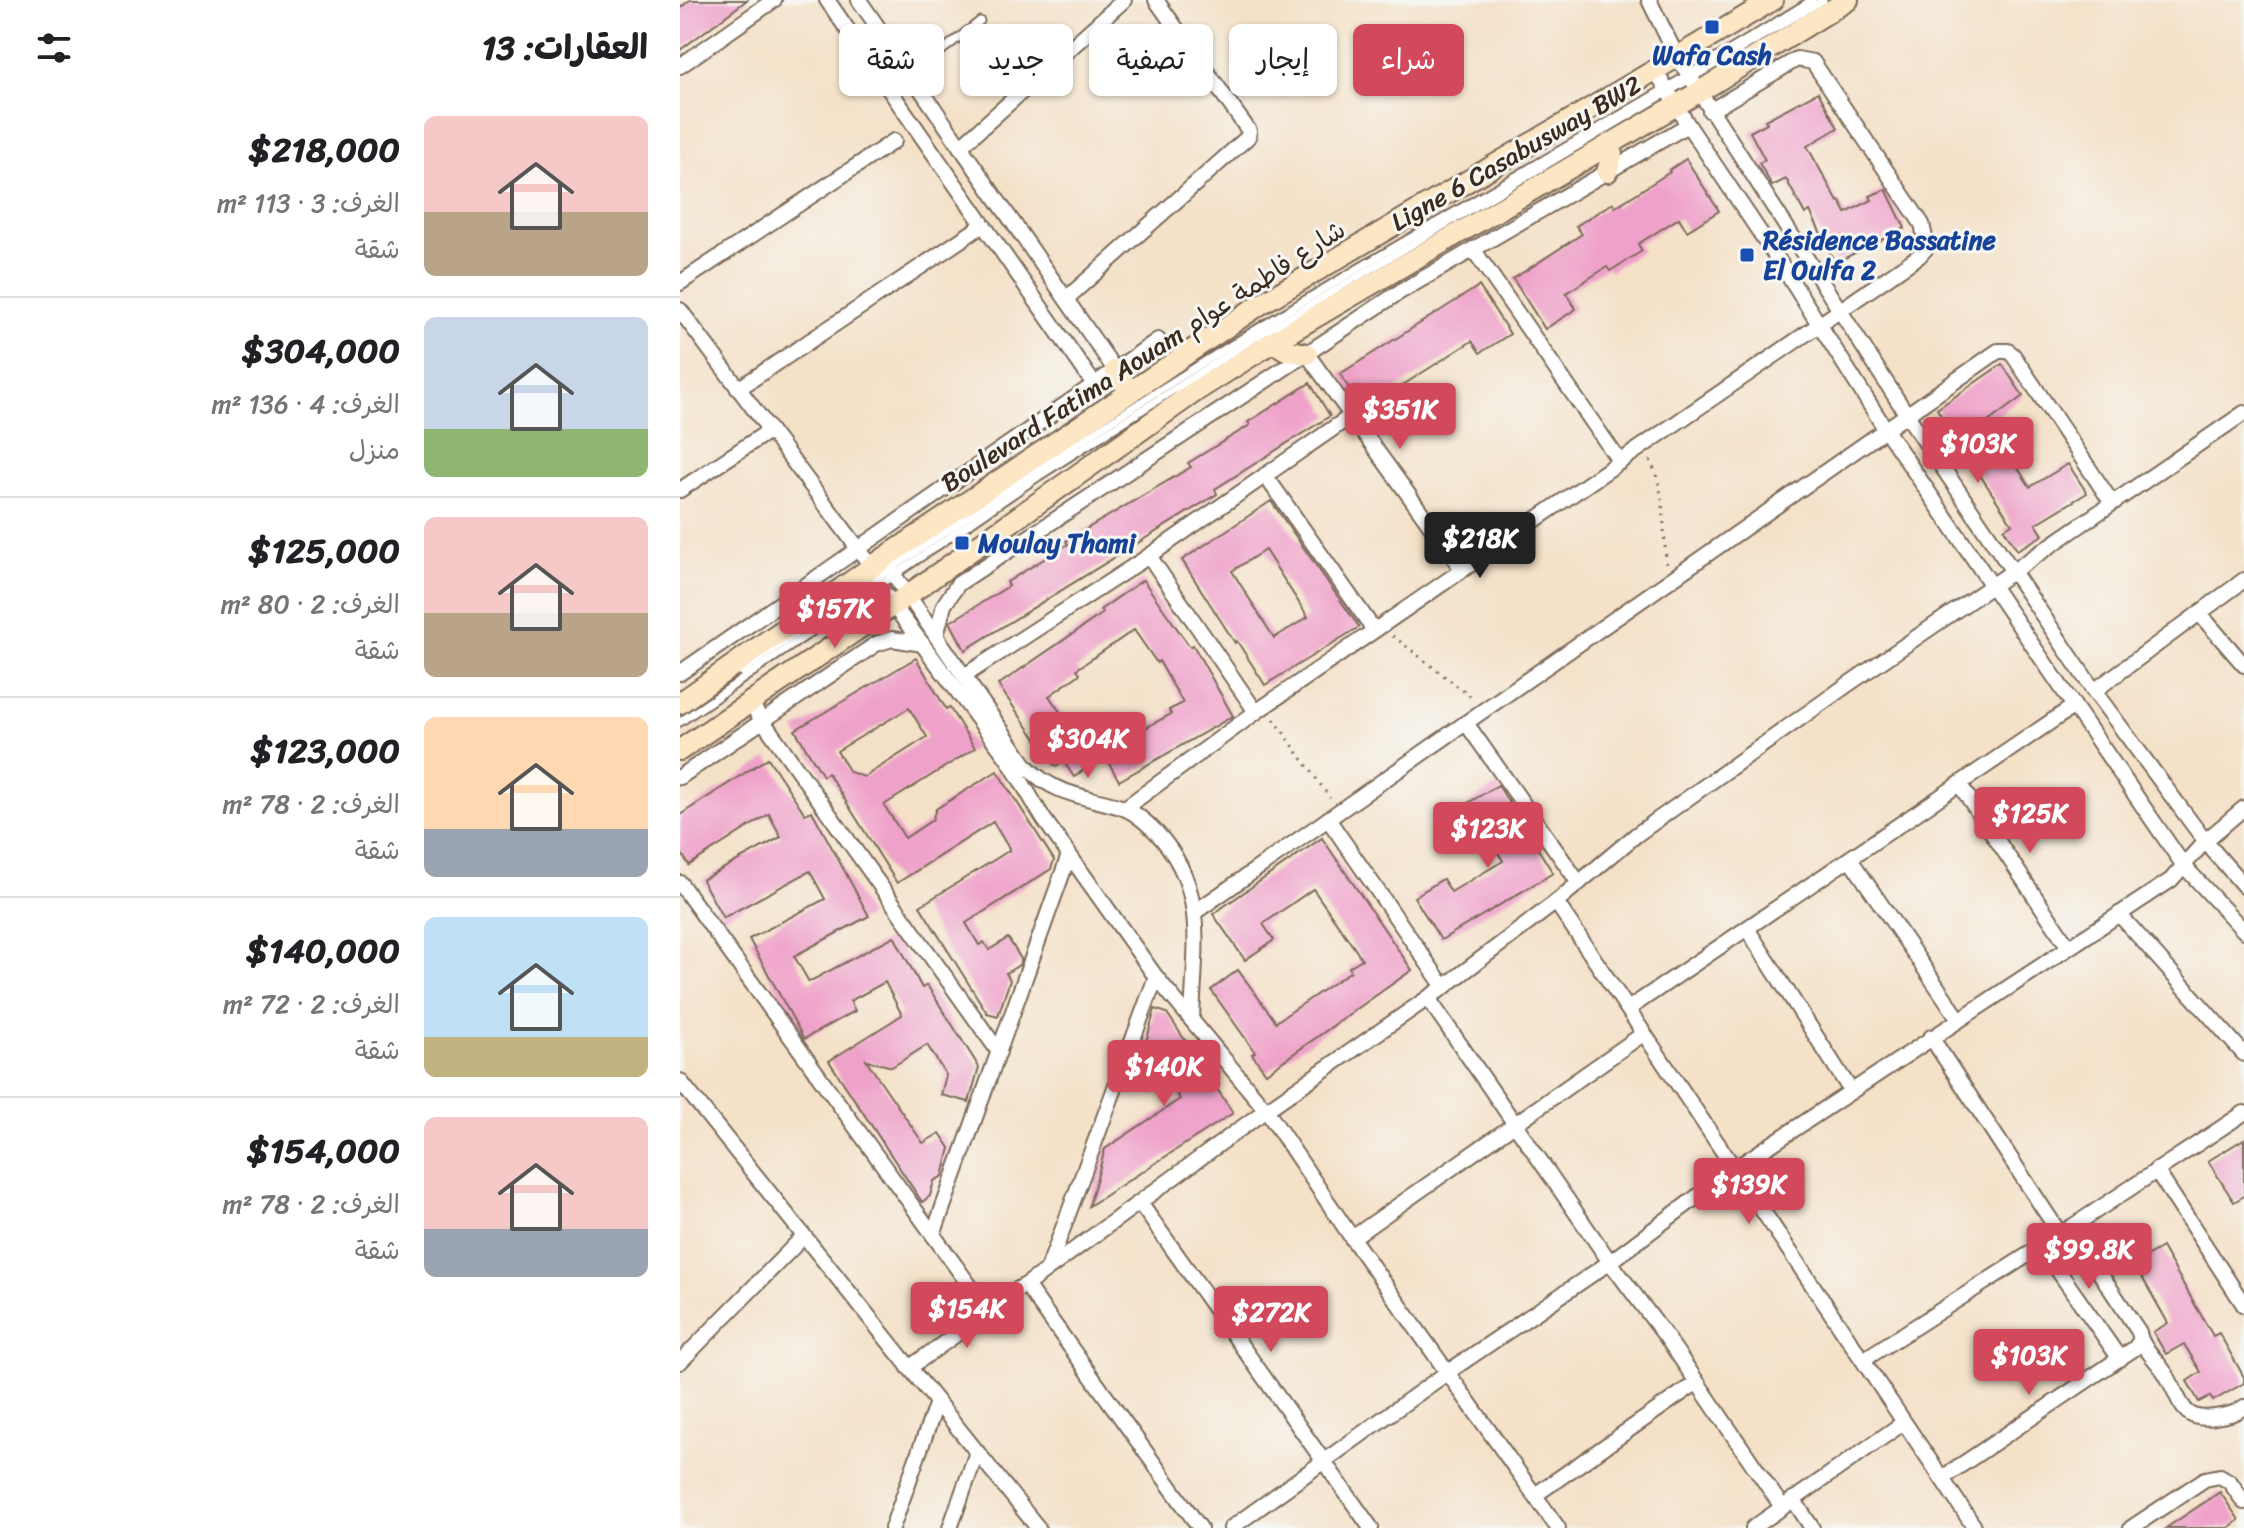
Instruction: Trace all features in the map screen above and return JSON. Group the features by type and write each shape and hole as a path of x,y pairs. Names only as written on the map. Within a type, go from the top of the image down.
{"main road":[{"name":"Boulevard Fatima Aouam شارع فاطمة عوام","path":"680,703 880,572 1130,391 1259,305 1773,0"},
{"path":"680,750 901,600 1196,391 1273,342 1610,143 1671,95 1848,0"},
{"path":"1607,172 1612,155 1610,143"},
{"path":"1273,342 1286,350 1307,354"},
{"path":"1115,370 1130,391"}],"street":[{"path":"680,66 774,0"},
{"path":"827,0 1094,384"},
{"path":"859,0 875,24"},
{"path":"960,147 1124,0"},
{"path":"1066,299 1248,137 1249,131 1156,0"},
{"path":"1649,0 1676,55 1710,111 1907,415 2094,691 2205,841 2244,886"},
{"path":"1125,808 1261,709 1919,256 1927,247 1922,224 1816,67 1808,60 1797,59 1710,111"},
{"path":"1654,68 1886,430 2074,706 2184,866 2244,931"},
{"path":"925,96 1115,370"},
{"path":"936,636 944,605 958,584 1398,293 1688,125"},
{"path":"680,283 894,141"},
{"path":"738,389 983,225"},
{"path":"1473,249 1620,462"},
{"path":"680,309 859,548 901,600 936,636 1036,776 1049,786 1084,799 1125,808 1147,823 1169,845 1190,885 1195,912 1192,1020"},
{"path":"680,673 1158,340"},
{"path":"1195,912 1998,351 2008,351 2112,503"},
{"path":"1307,354 1462,569"},
{"path":"909,1368 979,1318 986,1305 1026,1285 1266,1110 1444,987 1556,902 1636,835 1847,685 2244,413"},
{"path":"964,676 1149,556 1351,416"},
{"path":"680,490 769,431"},
{"path":"1265,475 1377,628"},
{"path":"1149,556 1261,709"},
{"path":"2094,691 2244,580"},
{"path":"901,600 923,644 1008,759 1069,855 1156,977 1266,1110 1352,1238 1558,1528"},
{"path":"2199,613 2244,665"},
{"path":"680,777 876,644 892,639 923,644"},
{"path":"750,703 999,1052"},
{"path":"1628,1009 2074,706"},
{"path":"1466,723 1579,883"},
{"path":"1960,785 2068,946"},
{"path":"1231,1528 1448,1372 1610,1262 1734,1169 2171,880 2205,841 2244,808"},
{"path":"1334,815 1444,987"},
{"path":"933,1235 1069,855"},
{"path":"1850,859 1959,1019"},
{"path":"680,883 986,1305"},
{"path":"1556,902 1975,1528"},
{"path":"2119,914 2244,1054"},
{"path":"1748,930 1851,1091"},
{"path":"1049,1267 1156,977"},
{"path":"1428,998 1696,1383 1787,1503 1812,1528"},
{"path":"1352,1238 1643,1034"},
{"path":"1931,1037 2139,1332 2140,1341 2166,1374 2184,1411 2193,1417 2207,1418 2235,1414 2244,1407"},
{"path":"680,1081 1038,1528"},
{"path":"1863,1360 2244,1113"},
{"path":"2156,1170 2244,1305"},
{"path":"1140,1203 1371,1528"},
{"path":"680,1362 804,1236"},
{"path":"2041,1246 2120,1359"},
{"path":"1026,1285 1200,1528"},
{"path":"1942,1478 2120,1359 2140,1341"},
{"path":"1535,1495 1696,1383"},
{"path":"892,1528 937,1402"},
{"path":"1753,1528 1903,1423"},
{"path":"950,1528 977,1452"},
{"path":"2131,1528 2205,1479 2220,1476 2230,1482 2244,1502"}],"lane":[{"path":"1693,82 1812,0"},
{"path":"1693,82 1823,0"},
{"path":"944,49 980,21"},
{"name":"Ligne 6 Casabusway BW2","path":"680,714 880,572 1039,476 1253,339 1671,95"},
{"name":"Ligne 6 Casabusway BW2","path":"680,722 880,572"}],"path":[{"path":"1643,446 1659,477 1663,494 1663,530 1669,582"},
{"path":"1377,628 1486,709"},
{"path":"1261,709 1334,815"}],"building":[{"path":"690,0 747,0 680,50 680,8"},
{"path":"1818,92 1838,128 1807,146 1838,202 1846,213 1886,189 1905,228 1835,263 1810,211 1805,214 1786,179 1772,186 1759,163 1765,160 1750,132 1767,123 1765,120"},
{"path":"1686,159 1719,211 1687,231 1679,218 1638,244 1642,251 1610,271 1607,267 1566,293 1576,309 1545,329 1513,279 1582,234 1576,226 1613,203 1615,207"},
{"path":"1479,286 1510,334 1480,353 1472,341 1395,390 1408,410 1376,431 1340,374"},
{"path":"2002,364 2023,396 1988,422 2030,487 2068,464 2087,493 2036,524 2043,535 2017,550 2004,529 2012,524 1937,409"},
{"path":"1310,383 1330,416 1215,489 1217,494 965,650 950,622 1009,586 1007,582 1068,544 1066,541 1191,467 1188,463"},
{"path":"1271,501 1359,627 1265,685 1182,560","holes":["1265,550 1308,617 1274,638 1232,571"]},
{"path":"1143,580 1190,647 1193,645 1233,716 1119,781 1096,740 1124,724 1131,736 1171,714 1169,710 1183,703 1159,661 1157,663 1134,630 1077,669 1080,674 1049,696 1081,742 1071,749 1085,769 1074,777 1064,762 1056,767 998,685 1103,613 1100,610"},
{"path":"916,658 946,709 949,707 975,748 884,805 905,838 932,820 936,809 997,771 1054,860 1051,869 966,923 979,945 984,942 989,950 1008,938 1021,959 1019,965 1006,973 1010,980 998,1016 987,1013 920,906 1010,850 993,822 897,883 828,773 823,776 795,730","holes":["909,708 927,737 864,777 850,772 837,751"]},
{"path":"768,758 805,814 812,811 869,916 794,956 809,982 894,936 922,988 927,985 979,1067 969,1102 941,1095 946,1075 927,1045 892,1067 866,1060 923,1143 940,1133 950,1148 943,1176 934,1181 930,1196 922,1202 829,1061 902,1015 885,982 850,1001 855,1011 804,1039 749,939 825,899 810,871 723,918 702,880 781,837 769,814 689,865 680,851 680,815"},
{"path":"1498,785 1553,873 1441,940 1414,897 1443,879 1451,892 1503,861 1468,803"},
{"path":"1322,838 1412,970 1266,1073 1252,1054 1255,1052 1211,990 1238,970 1276,1022 1351,971 1349,967 1362,959 1313,889 1263,924 1274,940 1245,960 1213,914"},
{"path":"1155,1009 1167,1013 1233,1113 1089,1206 1105,1149 1180,1099 1166,1078 1147,1090 1136,1073 1139,1060 1149,1054 1145,1046"},
{"path":"2244,1139 2244,1196 2234,1202 2208,1161"},
{"path":"2162,1247 2213,1336 2219,1333 2244,1377 2244,1383 2213,1401 2210,1396 2199,1402 2187,1381 2201,1372 2184,1344 2166,1354 2153,1332 2168,1323 2134,1263"},
{"path":"2220,1492 2239,1520 2228,1528 2166,1528"}],"place":[{"name":"Wafa Cash","path":"1712,27"},
{"name":"Résidence Bassatine El Oulfa 2","path":"1747,255"},
{"name":"Moulay Thami","path":"962,543"}]}
